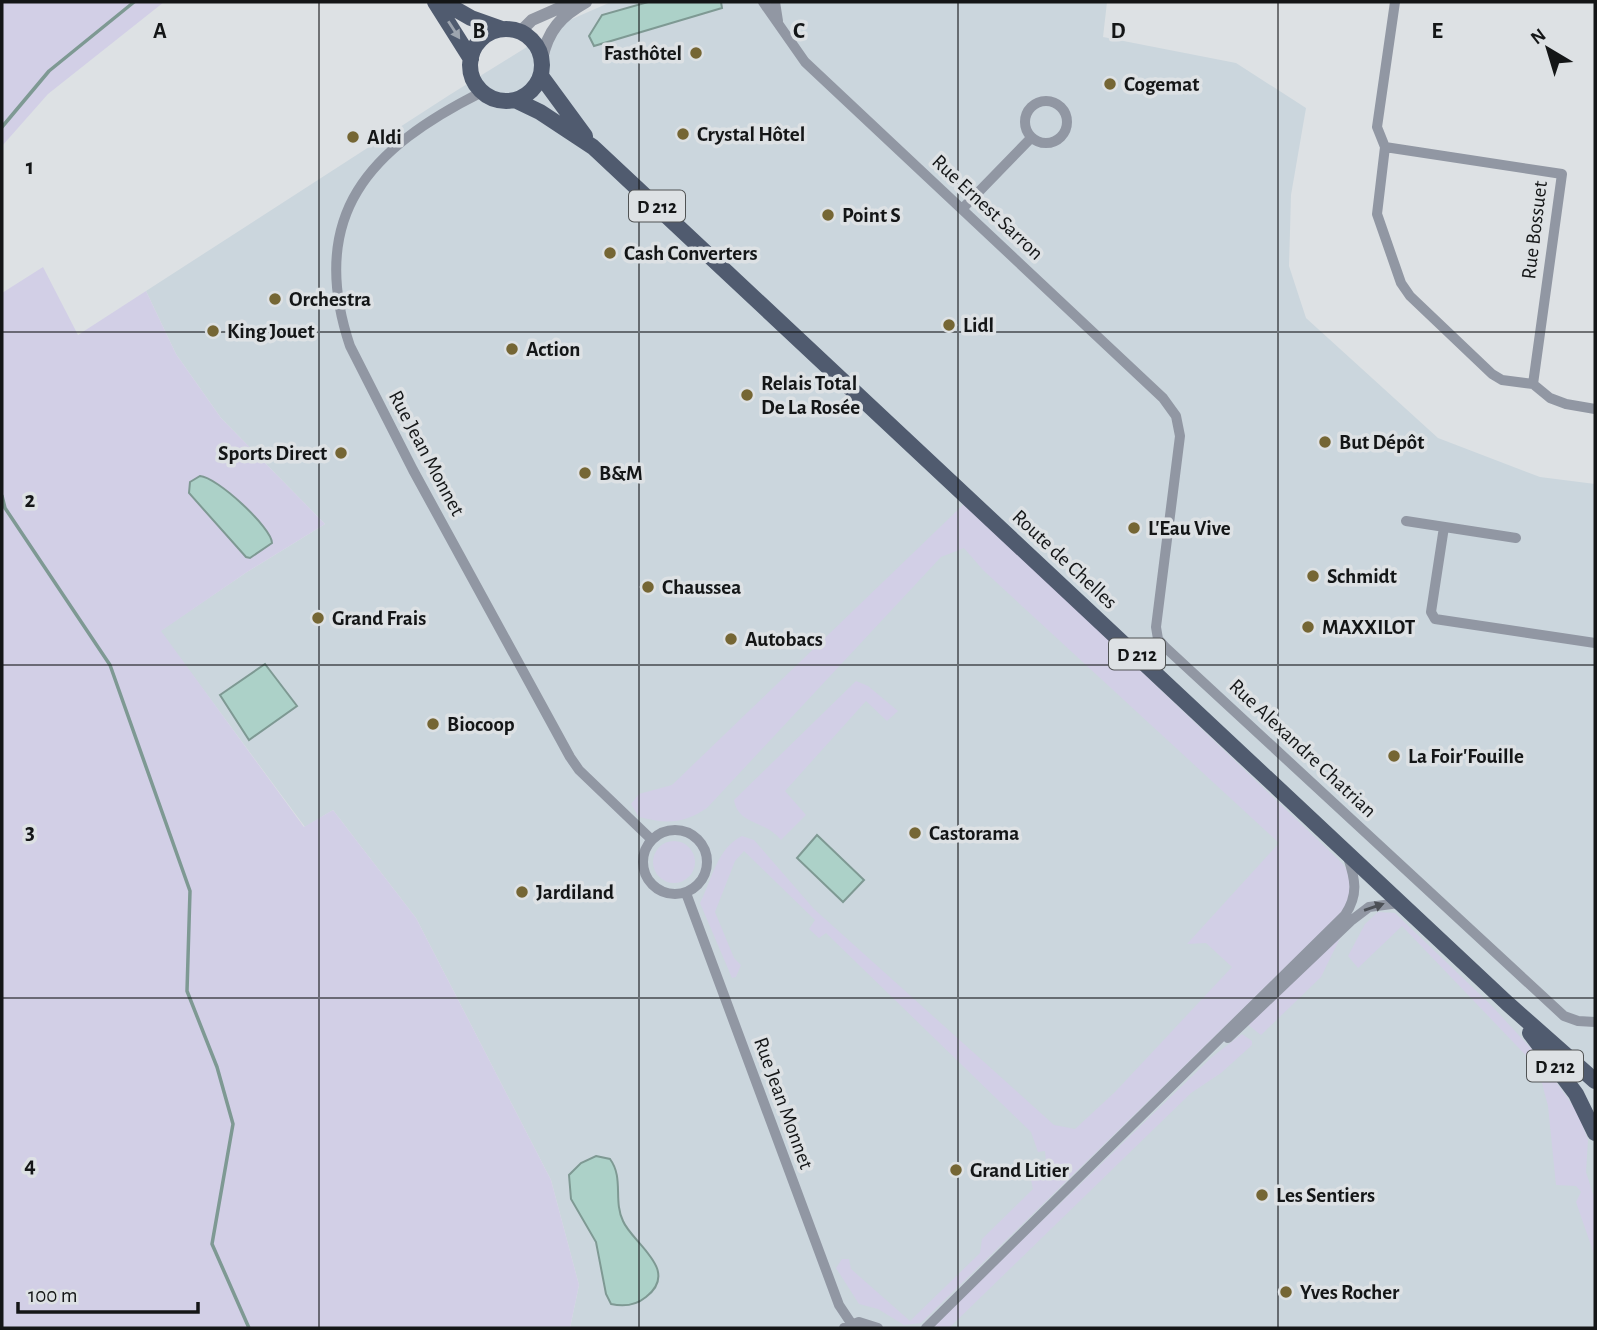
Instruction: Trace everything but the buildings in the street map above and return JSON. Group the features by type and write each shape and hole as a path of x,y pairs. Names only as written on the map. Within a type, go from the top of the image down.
{"main road":[{"path":"435,2 471,59"},
{"path":"443,2 471,18 520,32 534,42 542,59 541,76 531,91 515,100 498,100 482,92 471,71 471,59 482,39 502,29"},
{"name":"D 212","path":"541,76 593,146"},
{"name":"D 212","path":"515,100 540,112 593,146"},
{"name":"Route de Chelles","path":"593,146 1403,902 1507,1003 1595,1081"},
{"name":"Route de Chelles","path":"1507,1003 1576,1094 1595,1133"}],"street":[{"path":"520,32 532,20 573,2"},
{"path":"542,59 545,43 558,19 586,2"},
{"name":"Rue Ernest Sarron","path":"763,2 805,62 1163,398 1176,416"},
{"name":"Rue Ernest Sarron","path":"775,2 778,22"},
{"path":"1395,2 1377,127 1385,147 1377,214 1401,283 1410,296 1492,374 1502,380 1533,384 1550,398 1566,404 1595,409"},
{"name":"Rue Jean Monnet","path":"482,92 413,132 375,164 363,181 349,205 341,230 337,258 337,300 350,346 541,708 579,770 652,840"},
{"path":"1044,100 1058,104 1067,122 1063,135 1044,143 1031,138 1025,126 1031,106 1044,100"},
{"path":"962,209 1031,138"},
{"name":"Rue Bossuet","path":"1385,147 1562,174 1533,384"},
{"name":"Rue Alexandre Chatrian","path":"1176,416 1180,436 1156,627 1158,639 1564,1016 1578,1021 1595,1022"},
{"path":"1406,521 1516,538"},
{"path":"1444,527 1431,612 1435,619 1595,643"},
{"path":"675,830 691,834 702,844 708,861 702,880 686,893 666,893 650,882 644,856 652,840 675,830"},
{"path":"926,1328 1178,1082 1353,903 1355,882 1345,849"},
{"name":"Rue Jean Monnet","path":"686,893 848,1326"},
{"path":"1178,1082 1352,920 1369,907 1403,902"},
{"path":"848,1326 866,1322 878,1328"}],"shaded area":[{"path":"2,2 164,2 48,94 2,146"},
{"path":"611,2 1107,2 1103,37 1236,63 1306,108 1291,195 1289,266 1306,318 1438,438 1540,477 1595,484 1595,1328 570,1328 579,1285 551,1180 416,918 333,810 305,827 160,631 247,572 325,524 221,418 176,354 146,291 451,94 572,19"},
{"path":"648,2 721,2 722,8 594,46 589,36 602,15"},
{"path":"43,267 78,335 146,291 176,354 221,418 325,524 247,572 161,631 304,827 333,810 416,918 551,1180 579,1285 570,1328 2,1328 2,293"},
{"path":"200,476 218,485 254,515 270,536 272,543 250,558 246,557 189,493 190,482"},
{"path":"965,503 1342,863 1349,874 1351,889 1348,906 921,1323 904,1325 878,1309 859,1304 836,1268 842,1259 849,1259 851,1269 910,1321 980,1253 982,1239 1033,1189 1030,1176 1038,1175 1039,1164 1046,1162 1045,1151 1038,1152 1031,1132 826,933 819,938 809,929 815,920 744,851 735,861 715,912 734,958 741,965 736,977 732,978 700,903 716,865 727,848 742,836 754,840 814,909 1054,1125 1075,1129 1115,1092 1232,967 1206,943 1187,944 1279,843 983,570 964,548 941,557 707,808 675,821 639,817 631,804 639,794 672,785"},
{"path":"265,664 297,706 249,740 220,695"},
{"path":"856,681 868,686 898,711 887,721 866,701 785,791 806,815 781,840 741,814 734,800"},
{"path":"817,835 864,880 843,902 797,858"},
{"path":"674,841 689,847 695,862 689,877 674,883 659,877 653,862 659,847"},
{"path":"1378,912 1395,913 1491,1005 1537,1055 1578,1113 1588,1140 1586,1172 1595,1200 1595,1257 1576,1202 1581,1192 1576,1186 1556,1185 1548,1106 1538,1068 1402,926 1358,968 1348,956 1365,924"},
{"path":"1342,934 1321,977 1261,1035 1247,1024"},
{"path":"1242,1034 1252,1041 1252,1045 1221,1073 1191,1093 949,1328 931,1328 1212,1057"},
{"path":"596,1156 610,1159 614,1166 623,1221 656,1267 658,1277 655,1287 642,1300 629,1305 611,1304 606,1294 596,1242 571,1199 569,1175 581,1163"}],"waterway":[{"path":"2,127 49,71 134,2"},
{"path":"2,496 5,508 110,665 190,891 187,991 217,1067 233,1124 212,1244 249,1328"}],"place":[{"name":"Fasthôtel","path":"696,53"},
{"name":"Cogemat","path":"1110,84"},
{"name":"Crystal Hôtel","path":"683,134"},
{"name":"Aldi","path":"353,137"},
{"name":"Point S","path":"828,215"},
{"name":"Cash Converters","path":"610,253"},
{"name":"Orchestra","path":"275,299"},
{"name":"Lidl","path":"949,325"},
{"name":"King Jouet","path":"213,331"},
{"name":"Action","path":"512,349"},
{"name":"Relais Total De La Rosée","path":"747,395"},
{"name":"But Dépôt","path":"1325,442"},
{"name":"Sports Direct","path":"341,453"},
{"name":"B&M","path":"585,473"},
{"name":"L'Eau Vive","path":"1134,528"},
{"name":"Schmidt","path":"1313,576"},
{"name":"Chaussea","path":"648,587"},
{"name":"Grand Frais","path":"318,618"},
{"name":"MAXXILOT","path":"1308,627"},
{"name":"Autobacs","path":"731,639"},
{"name":"Biocoop","path":"433,724"},
{"name":"La Foir'Fouille","path":"1394,756"},
{"name":"Castorama","path":"915,833"},
{"name":"Jardiland","path":"522,892"},
{"name":"Grand Litier","path":"956,1170"},
{"name":"Les Sentiers","path":"1262,1195"},
{"name":"Yves Rocher","path":"1286,1292"}]}
